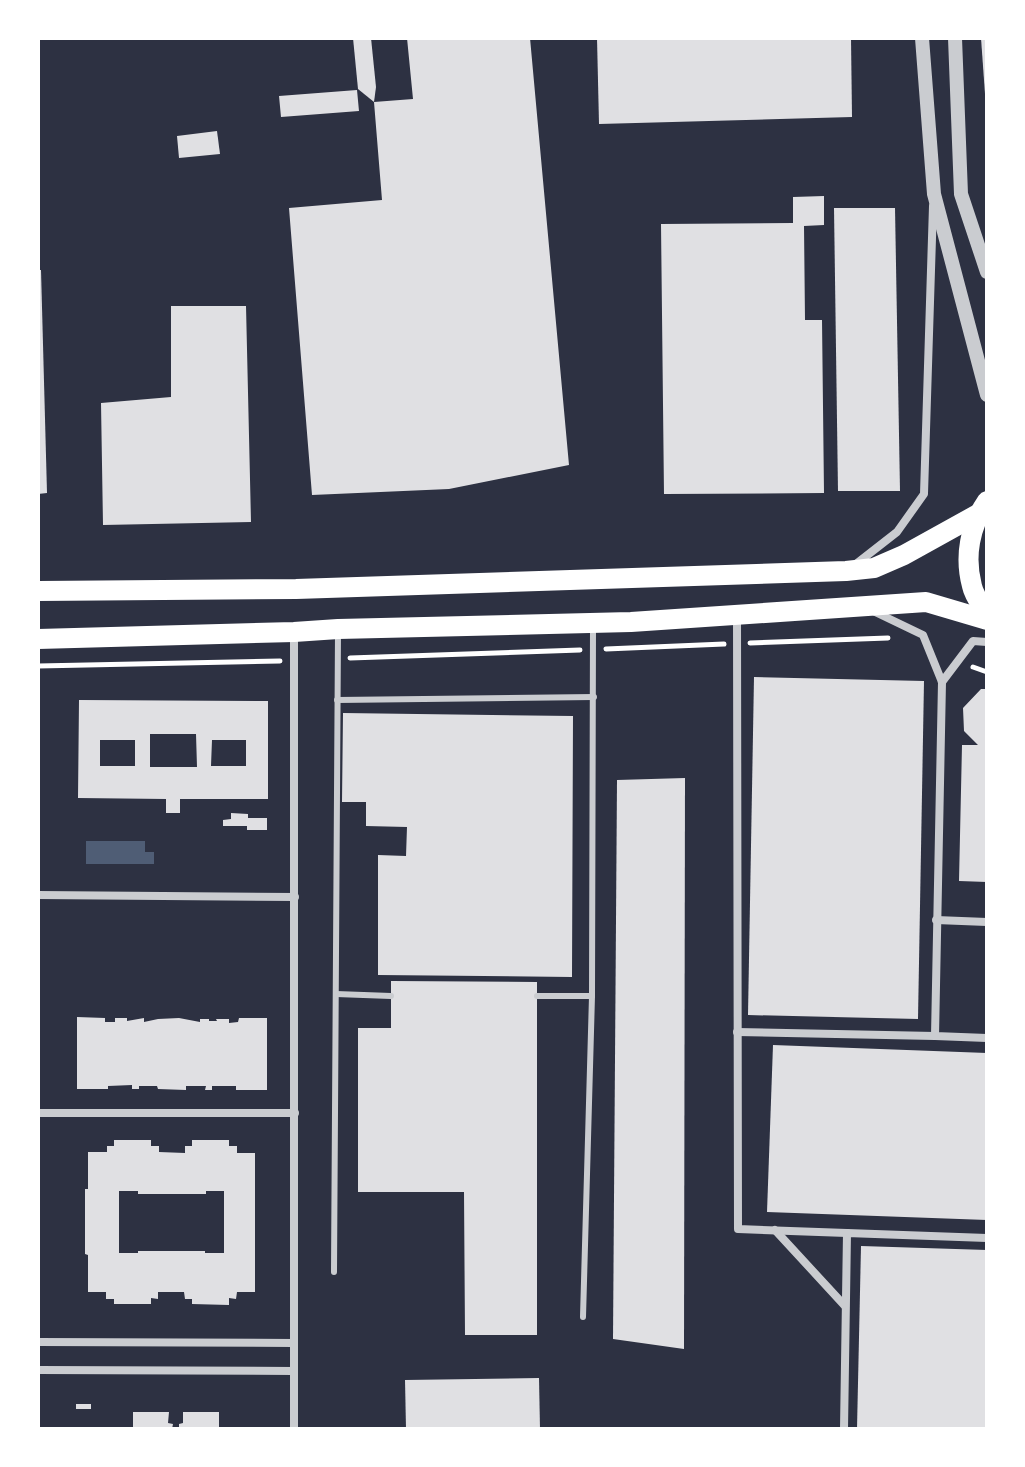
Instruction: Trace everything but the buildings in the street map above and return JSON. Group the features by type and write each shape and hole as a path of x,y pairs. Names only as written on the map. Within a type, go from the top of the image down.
{"main road":[{"path":"38,591 296,589 846,571 874,568 904,555 982,508"},
{"path":"982,508 967,551 972,589 987,617"},
{"path":"38,639 631,622 926,602 987,617"}],"street":[{"path":"846,571 897,532 924,494 934,194 922,38"},
{"path":"955,38 961,194 987,272"},
{"path":"934,194 987,395"},
{"path":"863,607 923,635 942,682 935,1036"},
{"path":"737,615 738,1229 987,1238"},
{"path":"294,632 294,1429"},
{"path":"942,682 973,641 987,642"},
{"path":"38,895 295,897"},
{"path":"936,920 987,922"},
{"path":"737,1032 987,1038"},
{"path":"38,1113 295,1113"},
{"path":"775,1230 845,1306"},
{"path":"844,1429 847,1233"},
{"path":"38,1342 294,1343"},
{"path":"38,1370 294,1371"}],"lane":[{"path":"583,1317 592,996 594,623"},
{"path":"334,1272 338,629"},
{"path":"337,700 594,697"},
{"path":"336,994 391,996"},
{"path":"537,996 592,996"}],"path":[{"path":"337,659 887,638 929,651"},
{"path":"38,666 293,660"},
{"path":"957,661 987,672"}],"water":[{"path":"86,841 145,841 145,852 154,852 154,864 86,864"}]}
